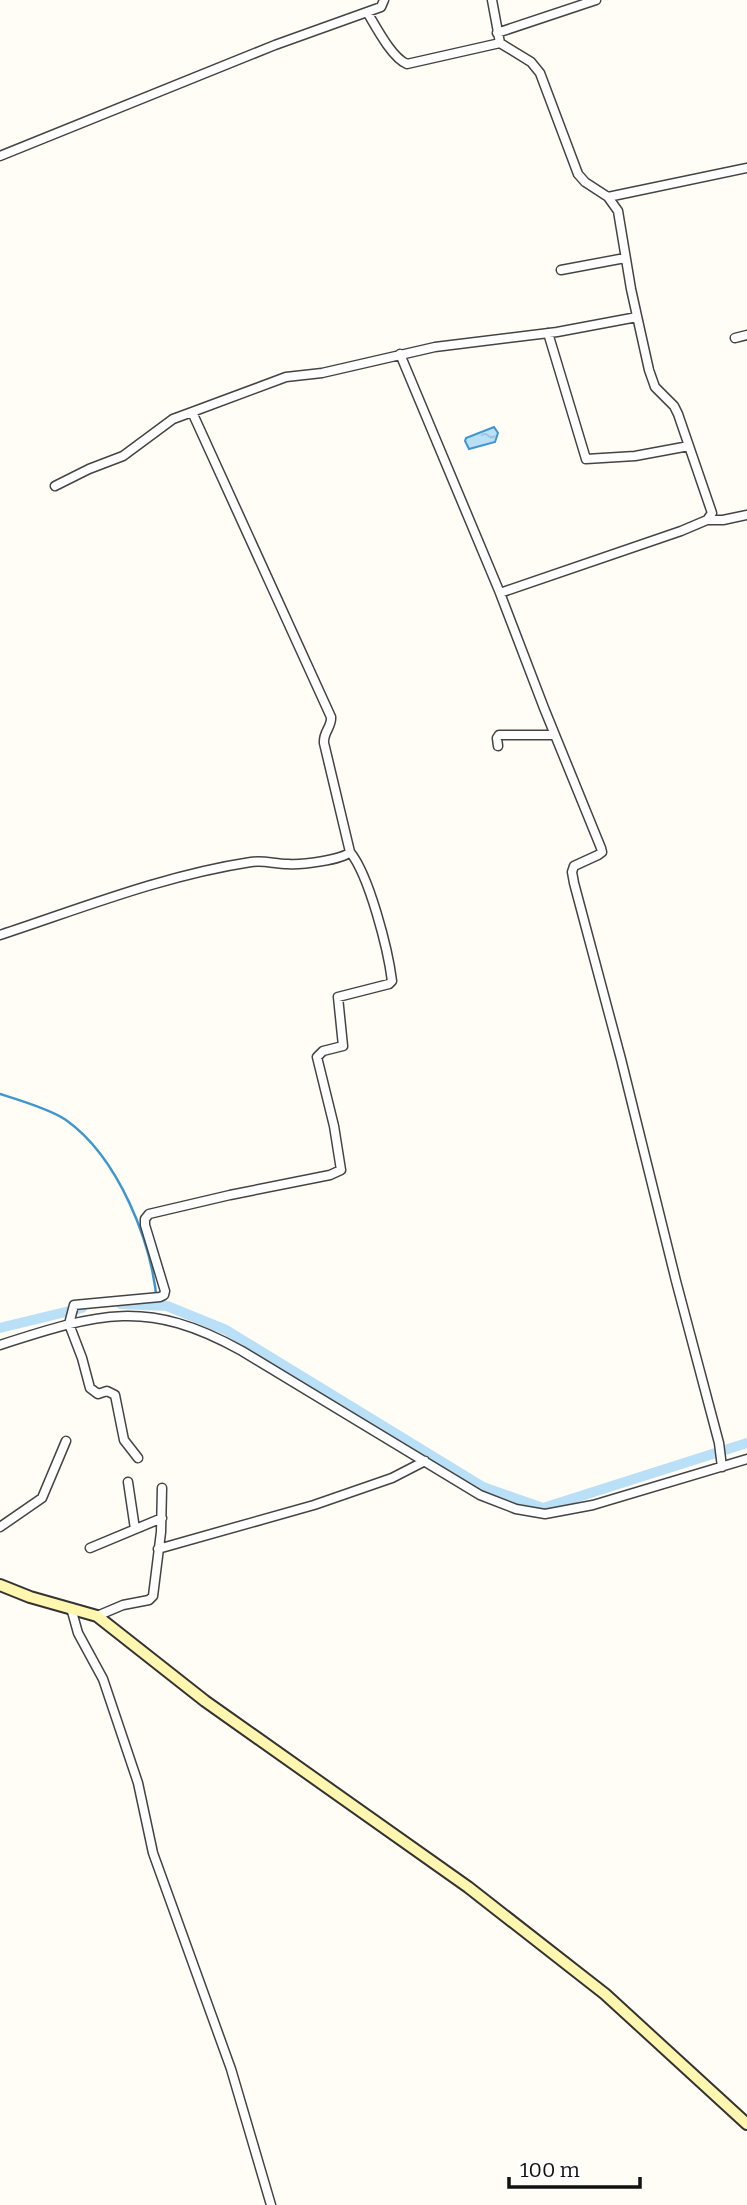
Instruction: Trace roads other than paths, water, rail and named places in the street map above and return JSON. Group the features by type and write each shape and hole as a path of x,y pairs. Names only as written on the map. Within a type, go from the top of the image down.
{"main road":[{"path":"0,1585 30,1597 97,1616 205,1701 468,1887 587,1980 747,2124"}],"street":[{"path":"0,156 255,53 383,6 384,0"},
{"path":"492,0 500,43 537,68 578,174 608,197 618,211 637,317 654,385 674,405 711,506 712,513 707,520"},
{"path":"497,33 596,0"},
{"path":"367,12 396,56 407,64 500,43"},
{"path":"608,197 747,168"},
{"path":"561,270 625,258"},
{"path":"55,486 123,456 173,419 286,377 322,373 400,354 637,317"},
{"path":"548,333 586,459 635,456 689,446"},
{"path":"735,338 747,335"},
{"path":"400,354 500,593 601,848 602,852 598,855 573,866 574,883 719,1443 722,1467"},
{"path":"138,1458 124,1440 115,1395 107,1391 98,1394 90,1388 70,1320 74,1305 160,1297 165,1290 145,1225 146,1216 230,1195 330,1175 341,1170 334,1126 317,1057 323,1051 343,1046 338,998 392,981 373,907 358,861 350,852 324,743 323,735 331,724 331,717 192,412"},
{"path":"500,593 707,520 723,520 747,514"},
{"path":"498,746 499,734 554,735"},
{"path":"0,935 159,884 233,865 257,861 301,864 343,857 350,852"},
{"path":"0,1345 70,1320 101,1317 134,1315 195,1327 280,1373 480,1495 538,1514 593,1505 747,1459"},
{"path":"0,1527 41,1498 66,1440"},
{"path":"158,1549 314,1505 392,1478 425,1461"},
{"path":"128,1482 135,1529"},
{"path":"97,1616 123,1605 149,1600 155,1589 162,1488"},
{"path":"90,1548 162,1518"},
{"path":"71,1608 78,1633 103,1679 134,1770 153,1853 231,2069 271,2205"}],"water":[{"path":"494,427 498,433 495,442 469,449 466,438"}],"waterway":[{"path":"0,1094 66,1120 85,1136 102,1156 117,1178 140,1229 154,1281 157,1305"},
{"path":"121,1304 167,1306 226,1330 483,1487 543,1508 747,1443"},
{"path":"0,1328 82,1308"}]}
